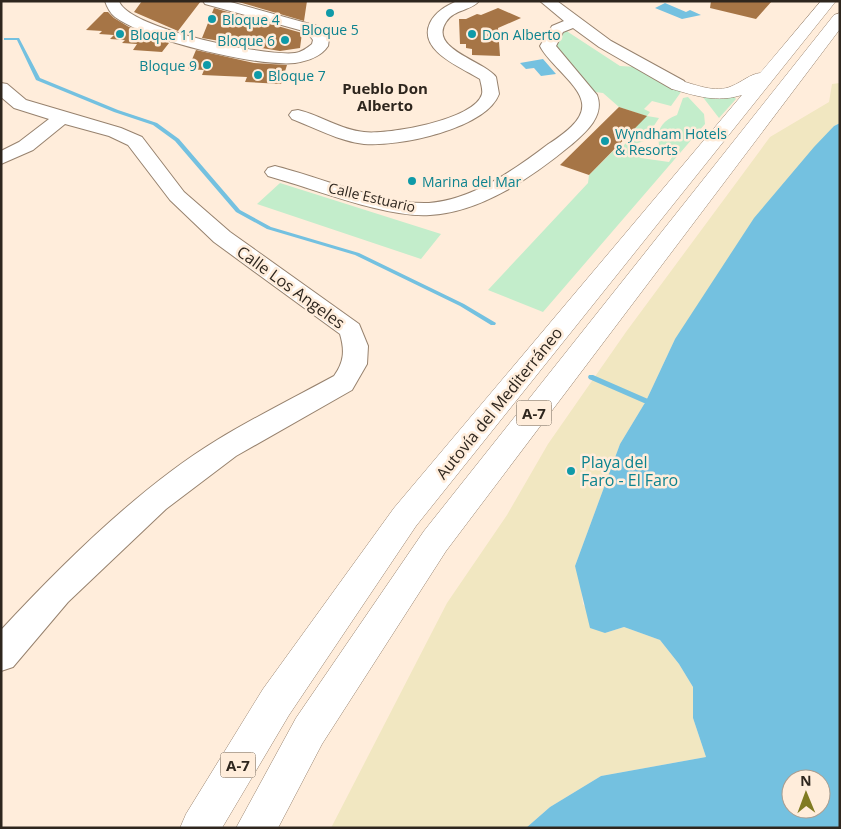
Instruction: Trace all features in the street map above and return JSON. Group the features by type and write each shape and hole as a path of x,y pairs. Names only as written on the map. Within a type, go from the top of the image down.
{"highway":[{"name":"Autovía del Mediterráneo","path":"200,828 276,702 405,517 712,121 771,70 829,1"},
{"name":"Autovía del Mediterráneo","path":"256,828 310,731 436,541 840,18"},
{"path":"678,85 706,92 728,94 742,90 771,70"},
{"path":"678,85 700,102 712,121"}],"street":[{"path":"112,1 118,13 130,19 175,36 227,50 258,56 293,58 310,53 320,46 321,39 312,29 210,1"},
{"path":"298,115 344,133 364,138 383,139 431,129 475,112 485,105 490,96 488,77 443,49 437,42 434,32 436,24 450,10 472,1"},
{"path":"548,1 574,22 612,48 678,85"},
{"name":"Calle Estuario","path":"275,172 383,203 406,208 430,209 456,204 511,179 538,162 563,142 587,118 591,110 586,94 551,55 548,46 557,29 574,22"},
{"name":"Calle Los Angeles","path":"1,88 20,104 62,118 115,132 134,141 177,196 222,237 351,330 356,346 355,364 343,383 226,448 156,500 57,592 1,655"},
{"path":"1,158 26,146 62,118"}],"green space":[{"path":"565,30 620,66 636,67 681,92 671,106 652,101 644,109 650,112 647,116 659,118 644,141 635,144 631,148 631,153 641,158 669,162 674,154 660,150 658,138 660,128 666,121 677,115 683,98 688,97 704,114 705,124 543,312 488,290 588,183 589,175 617,147 621,148 627,142 623,140 646,116 619,107 603,93 595,92 554,48"},
{"path":"702,96 734,97 736,99 719,118"},
{"path":"280,183 441,234 421,259 257,204"}],"sand":[{"name":"Playa del Faro - El Faro","path":"840,83 840,123 834,126 675,339 646,401 620,444 575,566 580,580 583,604 605,633 624,627 660,640 679,664 693,687 693,718 706,757 601,776 550,807 526,828 331,828 447,603 507,515 548,444 626,332 770,137 829,102 832,84"}],"water":[{"path":"665,3 686,12 690,10 701,15 682,19 655,8"},
{"path":"543,59 556,74 541,76 534,68 526,69 520,63"},
{"path":"840,123 840,828 526,828 550,807 601,776 706,757 693,718 693,687 679,664 660,640 624,627 605,633 590,628 575,566 620,444 646,401 675,339 754,218 834,126"}],"building":[{"path":"142,1 201,1 178,31 134,12"},
{"path":"235,1 307,1 304,21"},
{"path":"711,1 772,1 756,19 710,8"},
{"path":"214,8 302,33 300,48 280,51 202,38"},
{"name":"Don Alberto","path":"498,8 521,18 498,28 500,56 472,55 472,49 466,48 466,44 460,44 459,19 466,19 477,14 481,15"},
{"name":"Bloque 11","path":"104,12 108,12 129,27 169,43 162,52 133,50 137,44 122,43 125,40 110,39 114,35 99,34 102,31 86,30"},
{"path":"196,50 254,63 287,65 281,84 245,82 247,77 202,75 204,70 188,69"},
{"name":"Wyndham Hotels & Resorts","path":"619,107 647,116 589,175 560,165"}],"waterway":[{"path":"5,39 18,39 38,79 116,111 155,124 177,140 238,211 269,228 357,254 462,305 493,323"},
{"path":"591,377 646,401"}],"place":[{"name":"Bloque 5","path":"330,13"},
{"name":"Bloque 4","path":"212,19"},
{"name":"Bloque 11","path":"120,34"},
{"name":"Don Alberto","path":"472,34"},
{"name":"Bloque 6","path":"285,40"},
{"name":"Bloque 9","path":"207,65"},
{"name":"Bloque 7","path":"258,75"},
{"name":"Wyndham Hotels & Resorts","path":"605,141"},
{"name":"Marina del Mar","path":"412,181"},
{"name":"Playa del Faro - El Faro","path":"571,471"}],"district":[{"name":"Pueblo Don Alberto","path":"385,96"}]}
